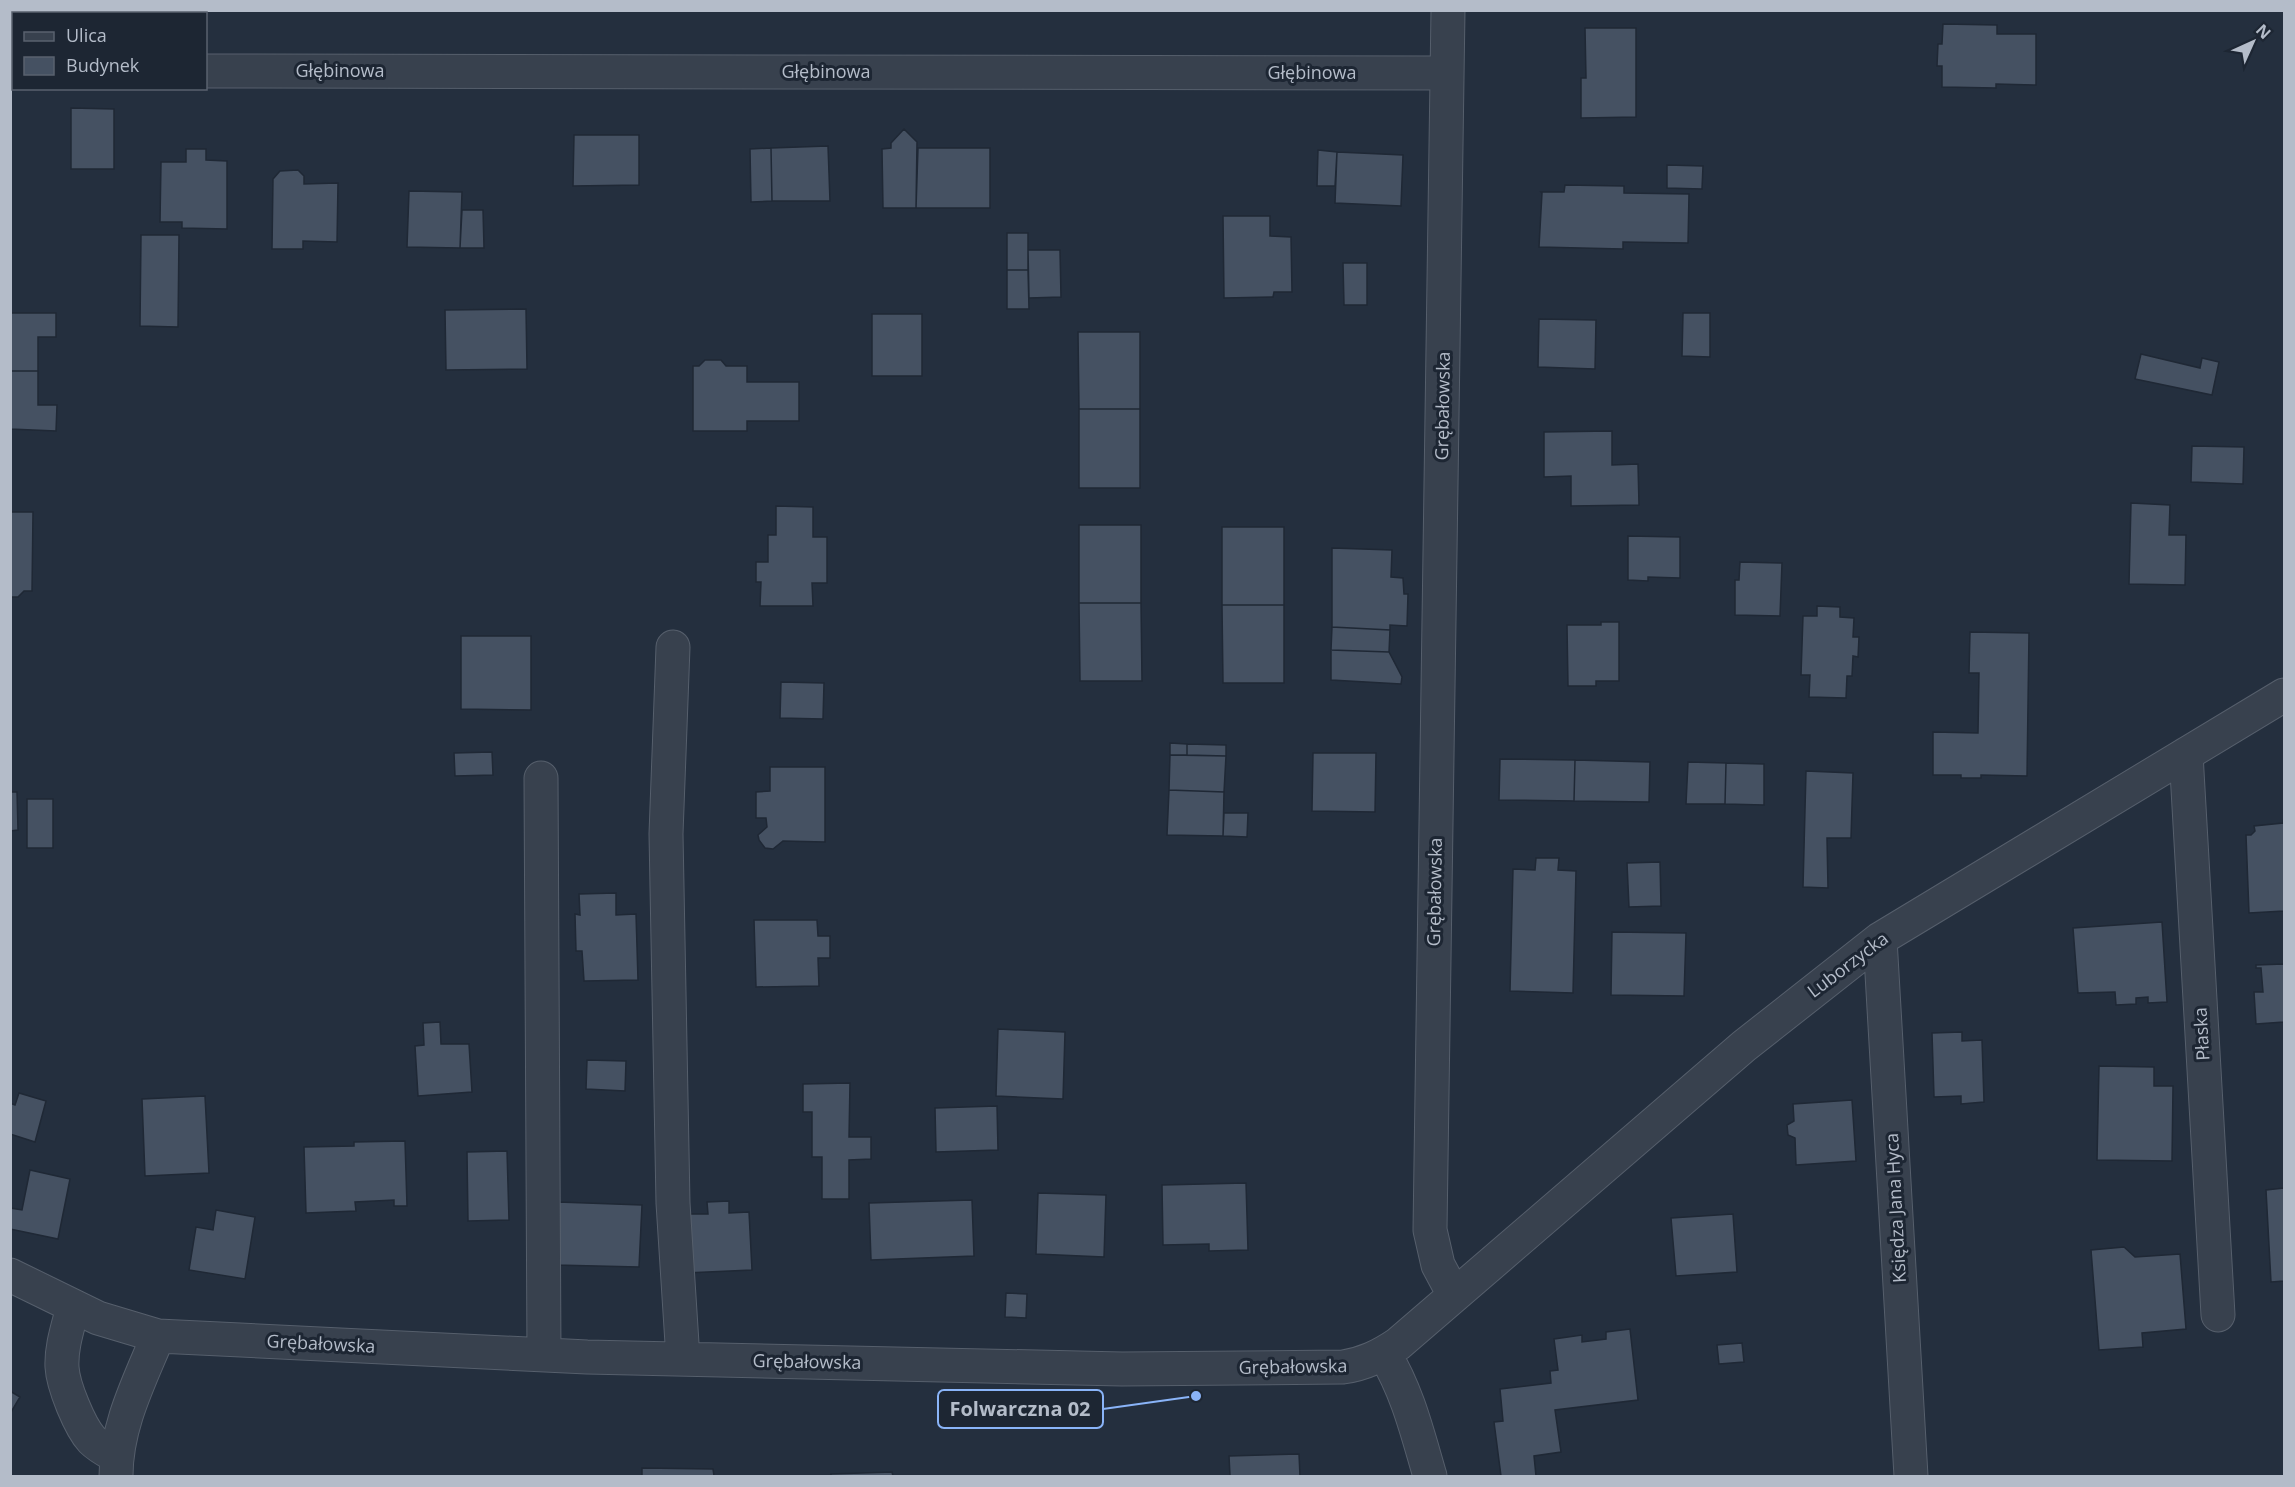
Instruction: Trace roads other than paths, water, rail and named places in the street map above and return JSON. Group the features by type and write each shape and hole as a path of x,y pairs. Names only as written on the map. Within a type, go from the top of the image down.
{"street":[{"name":"Grębałowska","path":"10,1275 108,1322 158,1336 544,1355 1111,1369 1343,1367 1359,1365 1398,1344 1454,1294 1438,1265 1430,1230 1448,10"},
{"name":"Głębinowa","path":"207,71 1447,73"},
{"path":"673,647 666,834 673,1203 682,1359"},
{"name":"Luborzycka","path":"1454,1294 1744,1046 1880,939 2284,695"},
{"name":"Płaska","path":"2186,754 2218,1314"},
{"path":"541,778 544,1355"},
{"name":"Księdza Jana Hyca","path":"1880,939 1911,1476"},
{"path":"74,1307 63,1346 62,1367 66,1386 87,1434 116,1466"},
{"path":"116,1466 127,1410 158,1336"},
{"path":"1384,1353 1409,1403 1430,1476"}],"place":[{"name":"Folwarczna 02","path":"1196,1396"}]}
